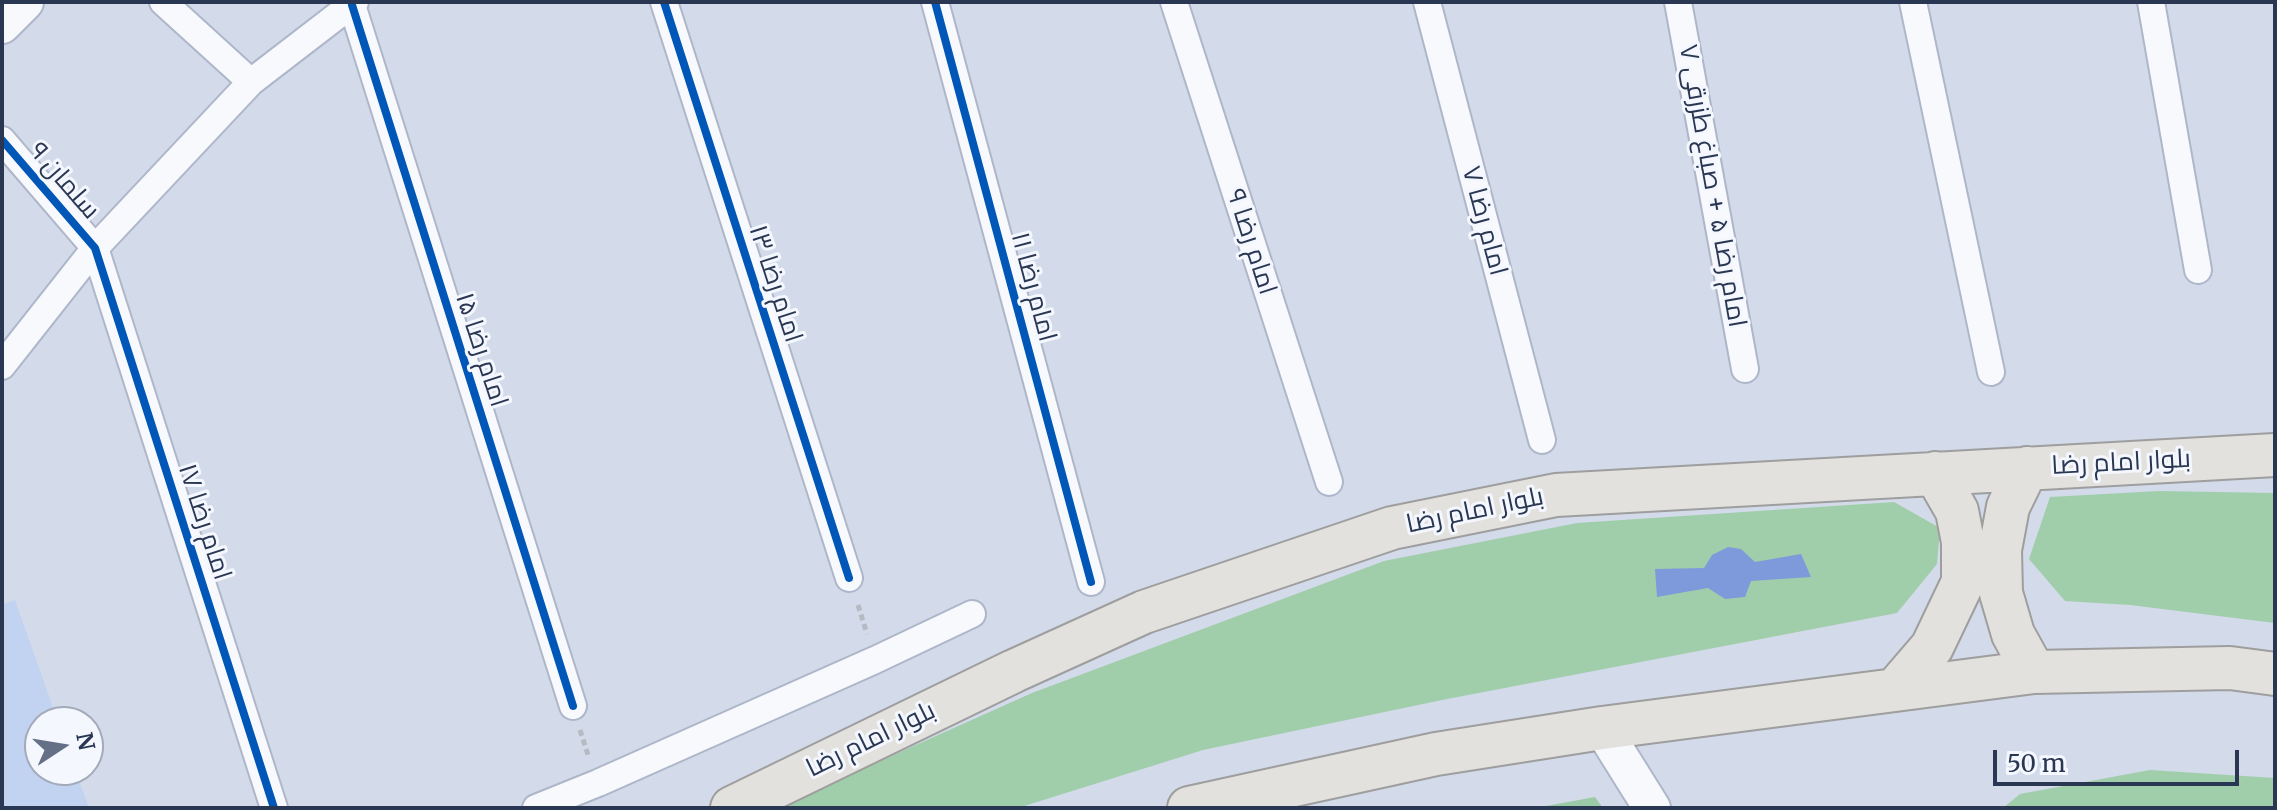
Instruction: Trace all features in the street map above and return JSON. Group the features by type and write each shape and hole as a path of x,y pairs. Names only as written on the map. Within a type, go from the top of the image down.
{"main road":[{"name":"بلوار امام رضا","path":"732,808 1014,671 1144,612 1392,528 1556,495 2275,455"},
{"path":"2027,468 2008,507 2000,564 2001,593 2013,634 2034,672"},
{"path":"1895,690 1932,647 1963,582 1963,542 1957,511 1935,473"},
{"path":"1189,808 1436,754 1602,728 2034,672 2230,668 2275,674"}],"street":[{"path":"2,25 25,2"},
{"path":"163,2 251,82"},
{"name":"امام رضا ۱۳","path":"664,2 849,578"},
{"name":"امام رضا ۱۱","path":"935,2 1091,582"},
{"name":"امام رضا ۹","path":"1174,2 1329,482"},
{"name":"امام رضا ۷","path":"1427,2 1542,440"},
{"name":"امام رضا ۵ + صباغ طزرقی ۷","path":"1678,2 1745,369"},
{"path":"1913,2 1991,372"},
{"path":"2151,2 2198,270"},
{"path":"2,366 95,248 251,82 353,4"},
{"name":"امام رضا ۱۵","path":"353,4 573,706"},
{"name":"سلمان ۹","path":"2,140 95,248"},
{"name":"امام رضا ۱۷","path":"95,248 274,808"},
{"path":"536,808 875,660 972,614"},
{"path":"1602,728 1652,808"}],"path":[{"path":"849,578 875,660"},
{"path":"573,706 598,783"}],"shaded area":[{"path":"15,600 52,706 24,706 24,786 81,786 89,808 2,808 2,605"}],"green space":[{"path":"2159,491 2275,493 2275,623 2130,605 2065,601 2029,559 2050,497"},
{"path":"1894,502 1940,528 1937,564 1897,613 1442,700 1203,750 1018,808 775,808 1032,693 1384,561 1577,523"},
{"path":"2150,770 2275,778 2275,808 2003,808 2020,794"},
{"path":"1595,797 1603,808 1535,808"}],"water":[{"path":"1728,547 1741,549 1755,562 1801,554 1811,577 1751,581 1745,597 1725,599 1708,588 1657,597 1655,569 1704,568 1712,555"}],"cycle path":[{"path":"664,2 849,578"},
{"path":"935,2 1091,582"},
{"path":"352,5 573,706"},
{"path":"2,140 95,248 274,808"}]}
